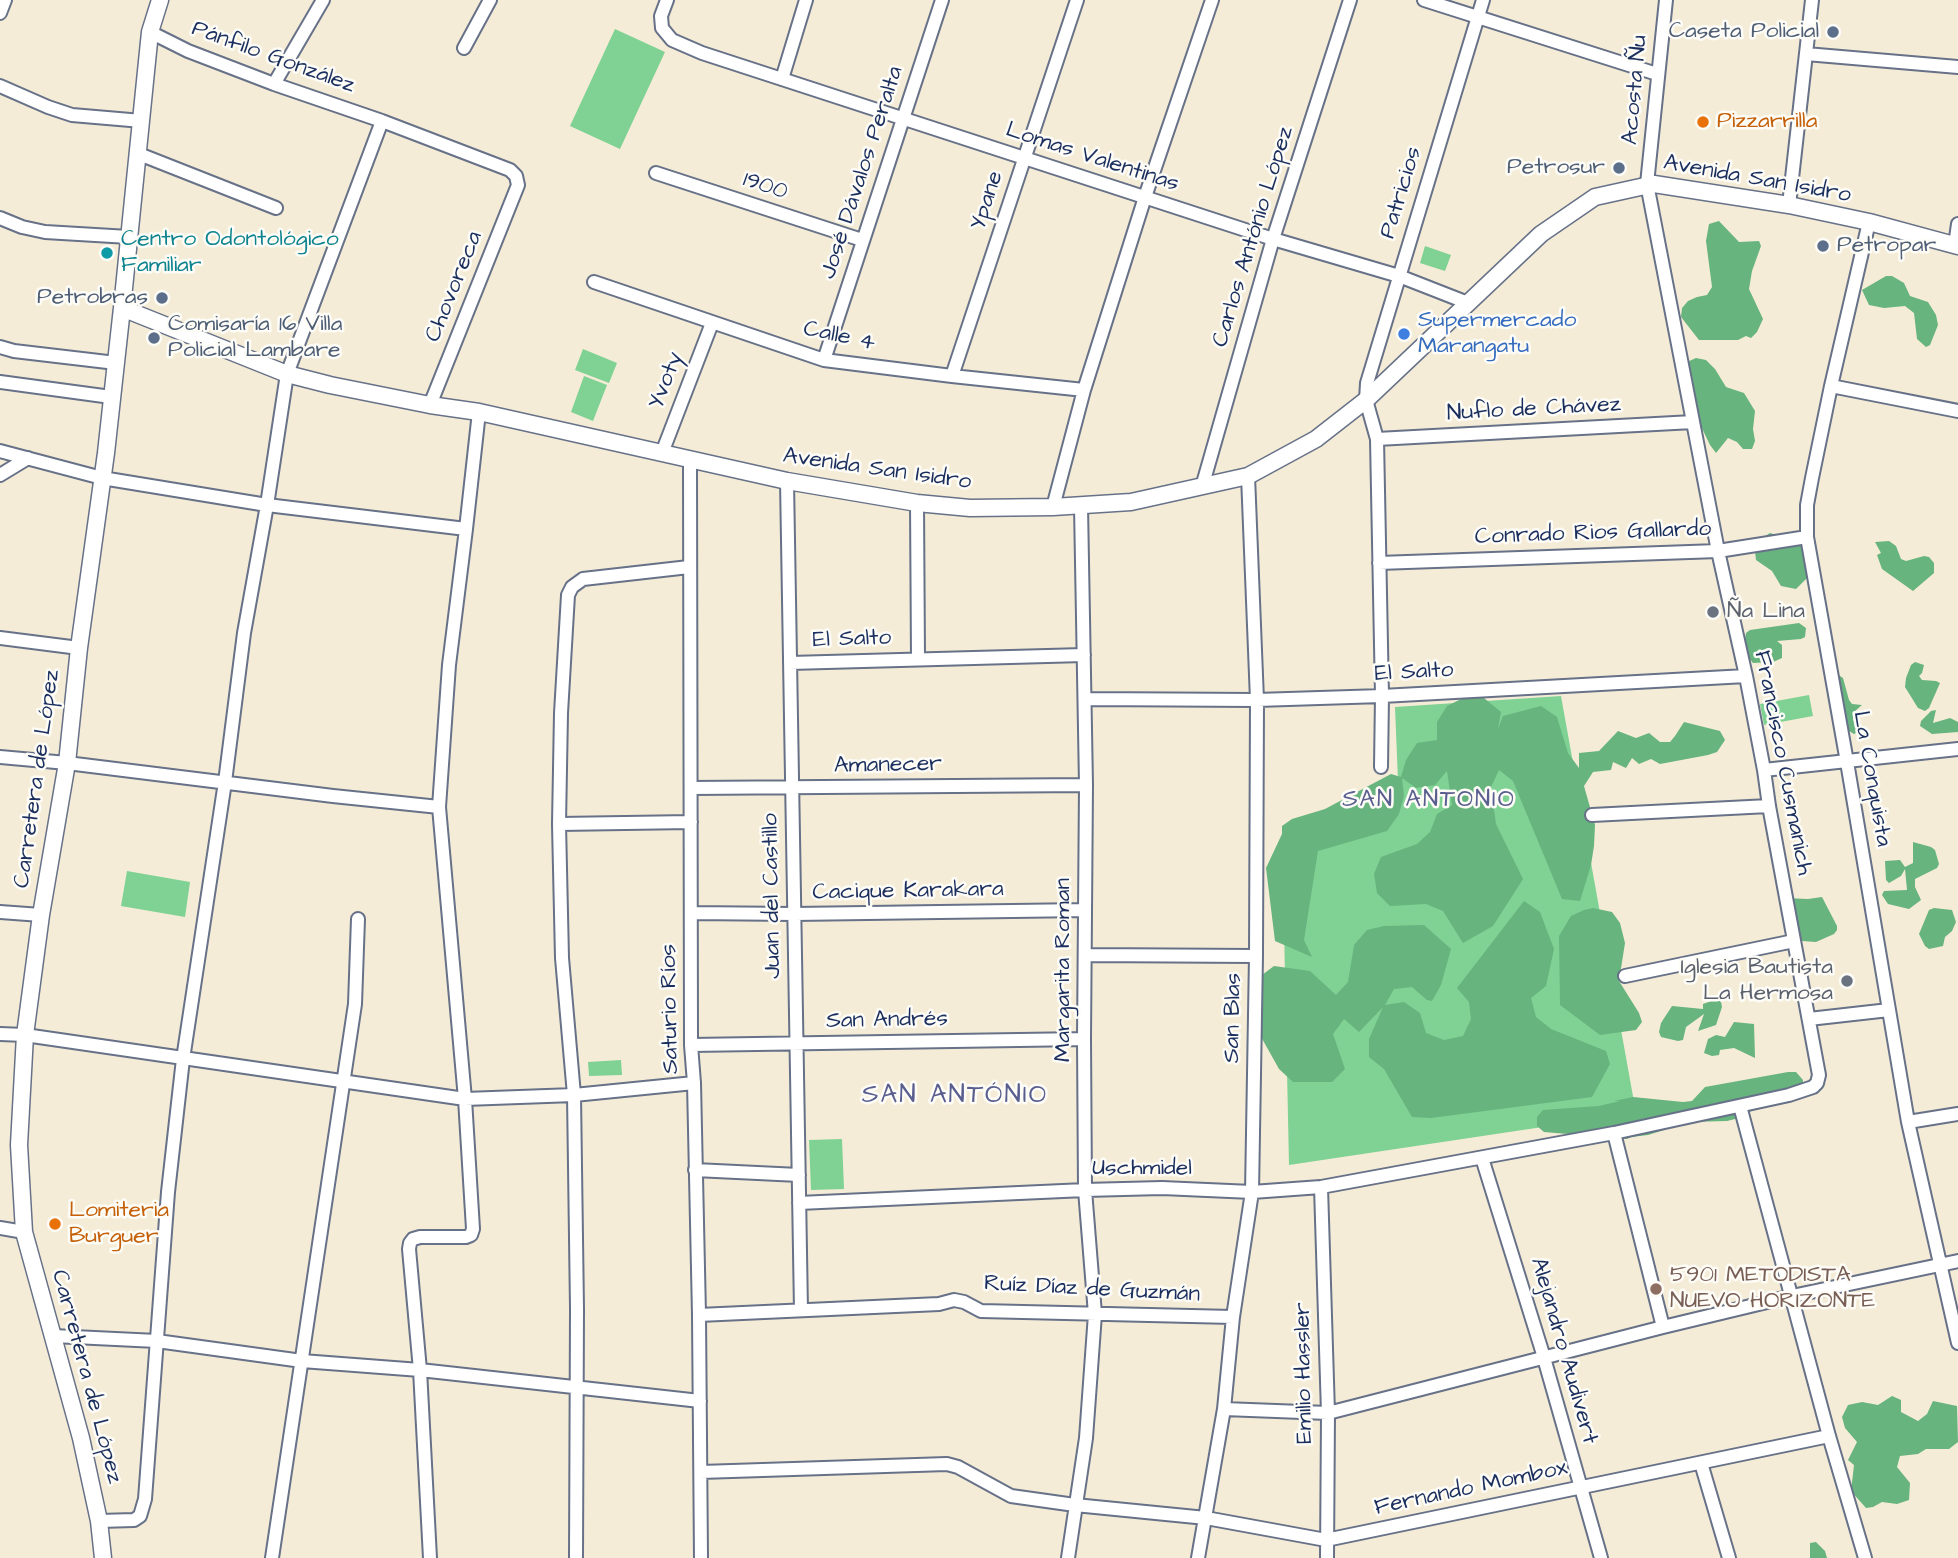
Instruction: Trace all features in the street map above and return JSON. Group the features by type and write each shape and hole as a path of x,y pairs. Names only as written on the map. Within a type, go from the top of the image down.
{"main road":[{"name":"Carretera de López","path":"103,1558 99,1521 81,1438 24,1232 19,1145 25,1035 41,915 67,763 116,363 150,32 160,0"},
{"name":"Avenida San Isidro","path":"122,308 287,374 330,385 479,412 787,481 917,503 970,508 1052,507 1131,502 1248,476 1316,439 1366,400 1541,234 1595,197 1647,184 1789,205 1957,245"}],"street":[{"path":"0,13 5,0"},
{"path":"274,84 324,0"},
{"path":"464,48 490,0"},
{"name":"Lomas Valentinas","path":"667,0 661,16 662,28 672,40 702,52 1273,239 1399,276 1468,303"},
{"path":"782,79 806,0"},
{"name":"José Dávalos Peralta","path":"824,360 942,0"},
{"name":"Ypane","path":"952,376 1077,0"},
{"path":"1052,507 1084,390 1145,197 1212,0"},
{"name":"Carlos António López","path":"1202,487 1273,239 1350,0"},
{"path":"1424,0 1657,74"},
{"name":"Patricios","path":"1366,400 1367,383 1483,0"},
{"name":"Acosta Ñu","path":"1647,184 1666,0"},
{"path":"1789,205 1812,0"},
{"name":"Pánfilo González","path":"150,32 188,51 274,84 382,121 510,170 516,176 518,185"},
{"path":"1806,54 1958,67"},
{"path":"0,86 72,115 142,121"},
{"path":"99,1521 134,1520 140,1516 143,1508 168,1192 183,1059 225,782 244,633 287,374 382,121"},
{"path":"139,155 276,208"},
{"name":"1900","path":"656,173 862,240"},
{"name":"Francisco Cusmanich","path":"1647,184 1718,551 1765,770 1769,806 1815,1062"},
{"name":"Chovoreca","path":"430,405 518,185"},
{"path":"0,218 45,232 129,237"},
{"name":"La Conquista","path":"1869,222 1807,505 1807,537 1908,1122 1958,1343"},
{"path":"1957,245 1958,224"},
{"name":"Calle 4","path":"594,282 824,360 1084,390"},
{"name":"Yvoty","path":"662,453 712,323"},
{"path":"0,347 116,363"},
{"path":"0,382 111,397"},
{"path":"1831,386 1958,411"},
{"path":"1366,400 1377,439 1381,767"},
{"path":"430,1558 410,1243 420,1237 466,1237 472,1232 466,1099 439,807 449,665 479,412"},
{"name":"Nuflo de Chávez","path":"1377,439 1693,422"},
{"path":"0,451 102,478 267,505 466,529"},
{"path":"0,475 28,458"},
{"name":"Saturio Ríos","path":"690,460 691,1045 699,1315 701,1558"},
{"name":"San Blas","path":"1198,1558 1224,1409 1233,1317 1252,1192 1257,700 1248,476"},
{"name":"Juan del Castillo","path":"787,481 801,1310"},
{"path":"917,503 918,659"},
{"name":"Margarita Roman","path":"1068,1558 1086,1438 1095,1314 1085,1190 1086,785 1081,506"},
{"name":"Conrado Rios Gallardo","path":"1380,563 1718,551 1807,537"},
{"path":"576,1558 574,1095 562,958 559,824 561,713 568,594 572,587 583,579 689,567"},
{"path":"0,638 79,648"},
{"name":"El Salto","path":"790,663 1084,655"},
{"name":"El Salto","path":"1084,699 1257,700 1382,696 1746,676"},
{"path":"1765,770 1958,749"},
{"path":"0,757 439,807"},
{"name":"Amanecer","path":"691,789 1086,785"},
{"path":"1592,815 1769,806"},
{"path":"559,824 691,822"},
{"name":"Cacique Karakara","path":"691,913 794,915 1085,909"},
{"path":"0,912 41,915"},
{"path":"272,1558 355,1004 358,919"},
{"path":"1625,976 1794,941"},
{"path":"1085,955 1256,956"},
{"path":"1809,1019 1889,1010"},
{"path":"0,1034 25,1035 466,1099 574,1095 694,1083"},
{"name":"San Andrés","path":"691,1045 1084,1039"},
{"name":"Uschmidel","path":"799,1203 1085,1190 1162,1188 1252,1192 1321,1187 1614,1133 1740,1106 1813,1087 1819,1075 1815,1062"},
{"path":"1740,1106 1864,1558"},
{"path":"1908,1122 1958,1114"},
{"path":"1614,1133 1663,1327"},
{"name":"Alejandro Audivert","path":"1482,1157 1601,1558"},
{"path":"695,1170 799,1175"},
{"name":"Emilio Hassler","path":"1321,1187 1328,1413 1327,1558"},
{"path":"0,1228 24,1232"},
{"path":"1224,1409 1328,1413 1663,1327 1958,1261"},
{"name":"Ruíz Díaz de Guzmán","path":"699,1315 939,1304 954,1300 981,1311 1233,1317"},
{"path":"53,1336 157,1341 302,1361 420,1370 700,1401"},
{"name":"Fernando Mombox","path":"1326,1540 1829,1436"},
{"path":"1701,1463 1728,1558"},
{"path":"701,1472 947,1464 958,1466 1011,1496 1206,1518 1326,1540"}],"green space":[{"path":"615,29 665,52 620,149 570,126"},
{"path":"1719,221 1739,242 1759,241 1761,246 1749,289 1763,319 1751,338 1746,336 1738,340 1699,340 1681,317 1682,308 1688,301 1707,295 1712,287 1706,241 1709,224"},
{"path":"1425,246 1451,255 1445,271 1420,263"},
{"path":"1886,276 1892,276 1904,283 1910,296 1928,302 1936,315 1938,325 1930,345 1926,347 1917,339 1914,313 1905,306 1884,308 1869,305 1862,290"},
{"path":"583,349 617,363 609,383 575,370"},
{"path":"1696,358 1706,360 1726,387 1744,393 1755,411 1755,441 1752,449 1743,449 1728,438 1716,453 1710,445 1687,397 1687,362"},
{"path":"584,376 607,385 593,421 571,412"},
{"path":"1770,533 1801,542 1813,572 1796,589 1781,586 1772,571 1756,560 1754,543"},
{"path":"1889,541 1896,546 1901,559 1906,561 1924,556 1934,563 1934,573 1913,591 1882,569 1877,555 1881,553 1875,542"},
{"path":"1799,623 1806,628 1805,637 1777,641 1782,645 1782,658 1773,662 1753,663 1743,651 1746,633 1750,630"},
{"path":"1915,662 1924,665 1919,676 1922,680 1940,683 1929,708 1925,711 1918,708 1905,687 1911,665"},
{"path":"1840,676 1852,704 1862,705 1855,711 1853,719 1858,732 1854,734 1844,723 1838,685"},
{"path":"1809,695 1813,716 1764,725 1760,704"},
{"path":"1561,696 1636,1113 1289,1165 1282,834 1398,781 1395,707"},
{"path":"1465,697 1484,698 1501,712 1498,729 1503,716 1541,706 1557,717 1568,753 1579,768 1579,753 1599,751 1618,731 1636,738 1649,733 1660,742 1670,742 1684,722 1720,731 1725,740 1717,752 1708,755 1660,764 1651,759 1639,764 1632,758 1626,768 1613,762 1611,770 1593,772 1584,786 1595,825 1594,846 1580,901 1562,899 1513,781 1499,770 1491,787 1496,824 1523,879 1493,926 1463,943 1443,911 1426,904 1390,906 1377,893 1374,874 1381,857 1417,844 1430,832 1437,814 1452,805 1447,771 1435,785 1416,788 1402,778 1404,796 1399,814 1387,831 1318,851 1304,940 1312,957 1275,941 1266,868 1282,834 1282,826 1292,819 1325,809 1391,774 1401,777 1406,760 1417,743 1437,740 1437,722 1447,706"},
{"path":"1936,710 1933,723 1950,718 1958,722 1958,732 1932,734 1920,726 1921,721 1931,711"},
{"path":"1913,842 1935,850 1939,864 1937,868 1915,879 1915,887 1921,900 1909,909 1888,904 1882,895 1884,891 1907,890 1905,869 1901,876 1889,883 1886,880 1885,861 1900,860 1905,867 1913,863"},
{"path":"127,871 190,882 185,917 121,906"},
{"path":"1822,897 1837,930 1816,942 1797,939 1785,898"},
{"path":"1524,901 1540,912 1554,949 1546,986 1531,998 1536,1017 1551,1029 1606,1051 1610,1064 1592,1097 1431,1118 1412,1117 1384,1069 1369,1057 1369,1039 1383,1007 1359,1032 1344,1019 1333,1034 1345,1069 1332,1082 1293,1082 1279,1069 1260,1035 1258,978 1274,966 1310,971 1336,995 1348,982 1354,945 1367,930 1384,926 1424,925 1451,949 1441,985 1432,1001 1412,987 1394,989 1385,1005 1404,1002 1420,1013 1426,1033 1444,1040 1463,1036 1471,1019 1469,1002 1457,988"},
{"path":"1593,908 1612,912 1620,923 1625,943 1619,981 1639,1013 1642,1022 1636,1030 1600,1035 1560,1005 1559,936 1571,916"},
{"path":"1929,910 1952,910 1956,922 1945,937 1943,946 1929,949 1919,934"},
{"path":"1717,999 1722,1007 1716,1025 1698,1031 1704,1014 1686,1027 1683,1040 1661,1037 1661,1023 1672,1006 1703,1009 1703,1004"},
{"path":"1734,1022 1754,1024 1755,1058 1734,1048 1720,1050 1719,1055 1704,1053 1708,1039 1716,1035 1725,1037"},
{"path":"621,1060 622,1075 589,1076 588,1062"},
{"path":"1796,1072 1803,1080 1802,1089 1747,1113 1747,1116 1727,1121 1690,1122 1627,1139 1544,1132 1537,1126 1537,1117 1543,1110 1599,1106 1633,1097 1692,1101 1705,1087"},
{"path":"842,1139 844,1189 811,1190 809,1140"},
{"path":"1892,1396 1901,1400 1901,1412 1918,1421 1927,1414 1933,1401 1957,1406 1958,1442 1949,1449 1926,1449 1918,1454 1900,1456 1897,1467 1910,1483 1909,1500 1897,1504 1882,1502 1866,1508 1851,1491 1854,1465 1848,1460 1857,1442 1845,1428 1842,1417 1848,1405 1862,1402 1878,1405"},
{"path":"1816,1542 1825,1551 1827,1558 1810,1558 1810,1543"}],"place":[{"name":"Caseta Policial","path":"1833,32"},
{"name":"Pizzarrilla","path":"1703,122"},
{"name":"Petrosur","path":"1619,168"},
{"name":"Petropar","path":"1823,246"},
{"name":"Centro Odontológico Familiar","path":"107,253"},
{"name":"Petrobras","path":"162,298"},
{"name":"Supermercado Marangatu","path":"1404,334"},
{"name":"Comisaría 16 Villa Policial Lambare","path":"154,338"},
{"name":"Ña Lina","path":"1713,612"},
{"name":"Iglesia Bautista La Hermosa","path":"1847,981"},
{"name":"Lomiteria Burguer","path":"55,1224"},
{"name":"5901 METODISTA NUEVO HORIZONTE","path":"1656,1289"}],"district":[{"name":"SAN ANTONIO","path":"1429,801"},
{"name":"SAN ANTÓNIO","path":"955,1097"}]}
